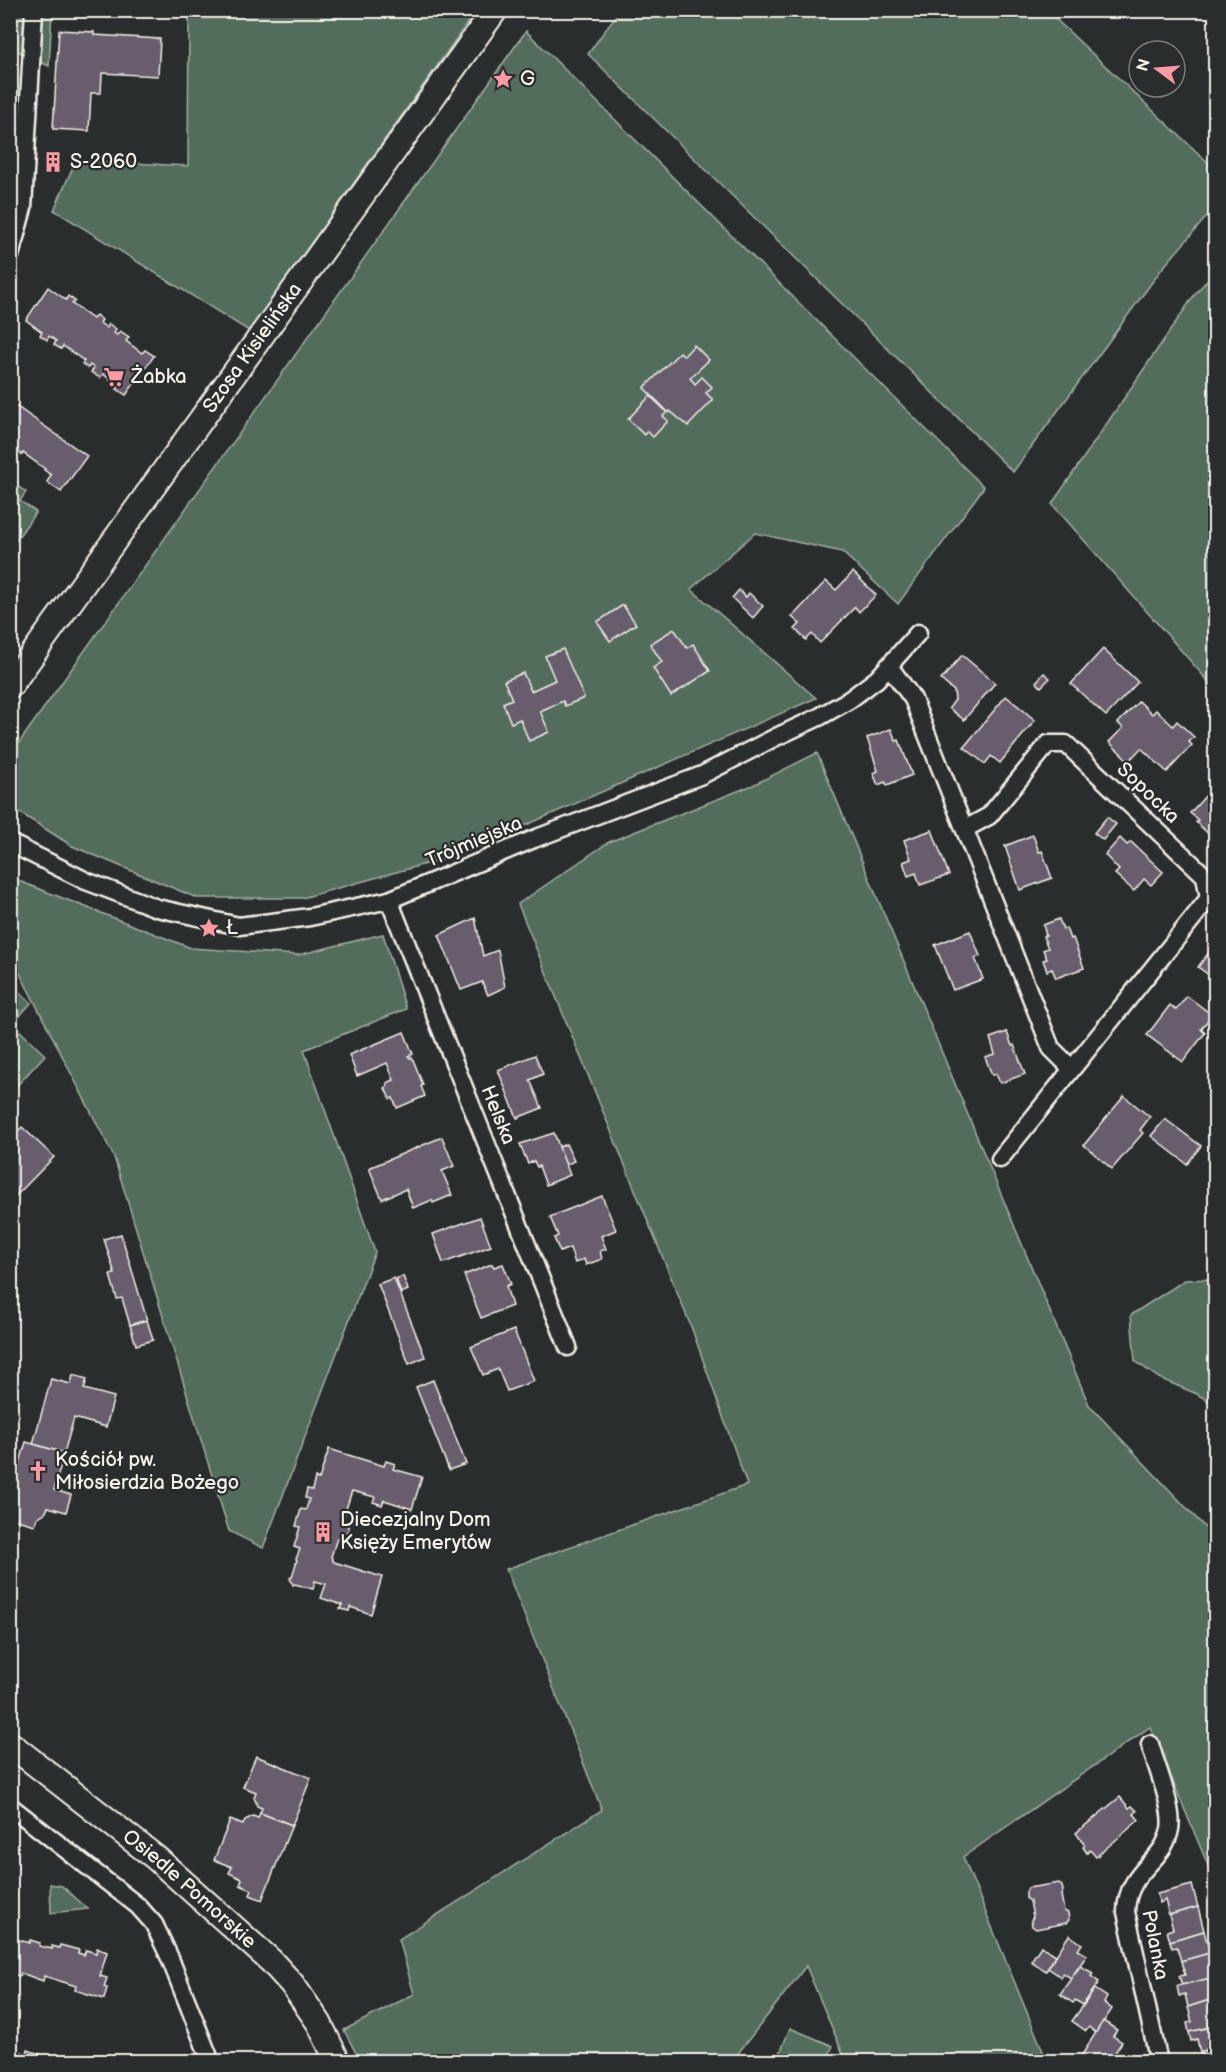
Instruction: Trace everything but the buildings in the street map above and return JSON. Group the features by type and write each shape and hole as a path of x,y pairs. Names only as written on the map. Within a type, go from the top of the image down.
{"street":[{"path":"10,256 23,208 34,10"},
{"name":"Szosa Kisielińska","path":"10,686 495,10"},
{"name":"Trójmiejska","path":"10,843 86,881 157,908 239,926 310,917 389,900 534,839 702,775 819,717 849,700 877,679 918,633"},
{"path":"889,666 913,699 1051,1048 1071,1068"},
{"name":"Sopocka","path":"965,829 989,816 1048,744 1066,744 1205,876 1209,898 1000,1159"},
{"name":"Helska","path":"389,900 568,1347"},
{"name":"Osiedle Pomorskie","path":"10,1744 156,1858 256,1947 292,1984 319,2023 338,2061"},
{"name":"Polanka","path":"1150,1744 1170,1813 1170,1829 1165,1844 1132,1883 1126,1899 1126,1912 1159,2061"},
{"path":"10,1806 138,1906 154,1924 211,2061"}],"green space":[{"path":"13,11 52,11 49,66 11,48"},
{"path":"189,11 476,11 249,331 54,210 76,160 188,166"},
{"path":"619,11 1047,11 1127,86 1127,99 1141,99 1215,169 1215,207 1161,270 1013,472 588,54"},
{"path":"526,31 984,487 898,604 842,552 755,533 691,589 816,698 458,855 302,898 197,898 72,846 11,807 11,754"},
{"path":"1215,271 1215,689 1052,504 1195,294"},
{"path":"11,482 26,492 20,501 36,512 14,543 11,540"},
{"path":"817,753 1089,1405 1215,1538 1215,1882 1150,1727 963,1857 1047,2061 846,2061 806,1966 732,2061 360,2061 344,2030 414,1994 399,1939 602,1810 506,1569 747,1485 692,1329 518,904 609,842 753,785"},
{"path":"11,878 191,948 298,955 383,934 406,1009 304,1050 375,1252 263,1548 229,1531 114,1157 11,956"},
{"path":"10,984 31,1003 11,1026 10,1026"},
{"path":"20,1031 45,1055 11,1092 11,1040"},
{"path":"1216,1279 1215,1405 1197,1394 1159,1378 1135,1361 1131,1315 1185,1280"},
{"path":"50,1884 62,1886 88,1909 51,1913"},
{"path":"790,2028 833,2046 826,2061 800,2061 780,2053"}],"place":[{"name":"G","path":"503,79"},
{"name":"S-2060","path":"53,162"},
{"name":"Żabka","path":"114,377"},
{"name":"Ł","path":"209,928"},
{"name":"Kościół pw. Miłosierdzia Bożego","path":"38,1471"},
{"name":"Diecezjalny Dom Księży Emerytów","path":"323,1532"}]}
